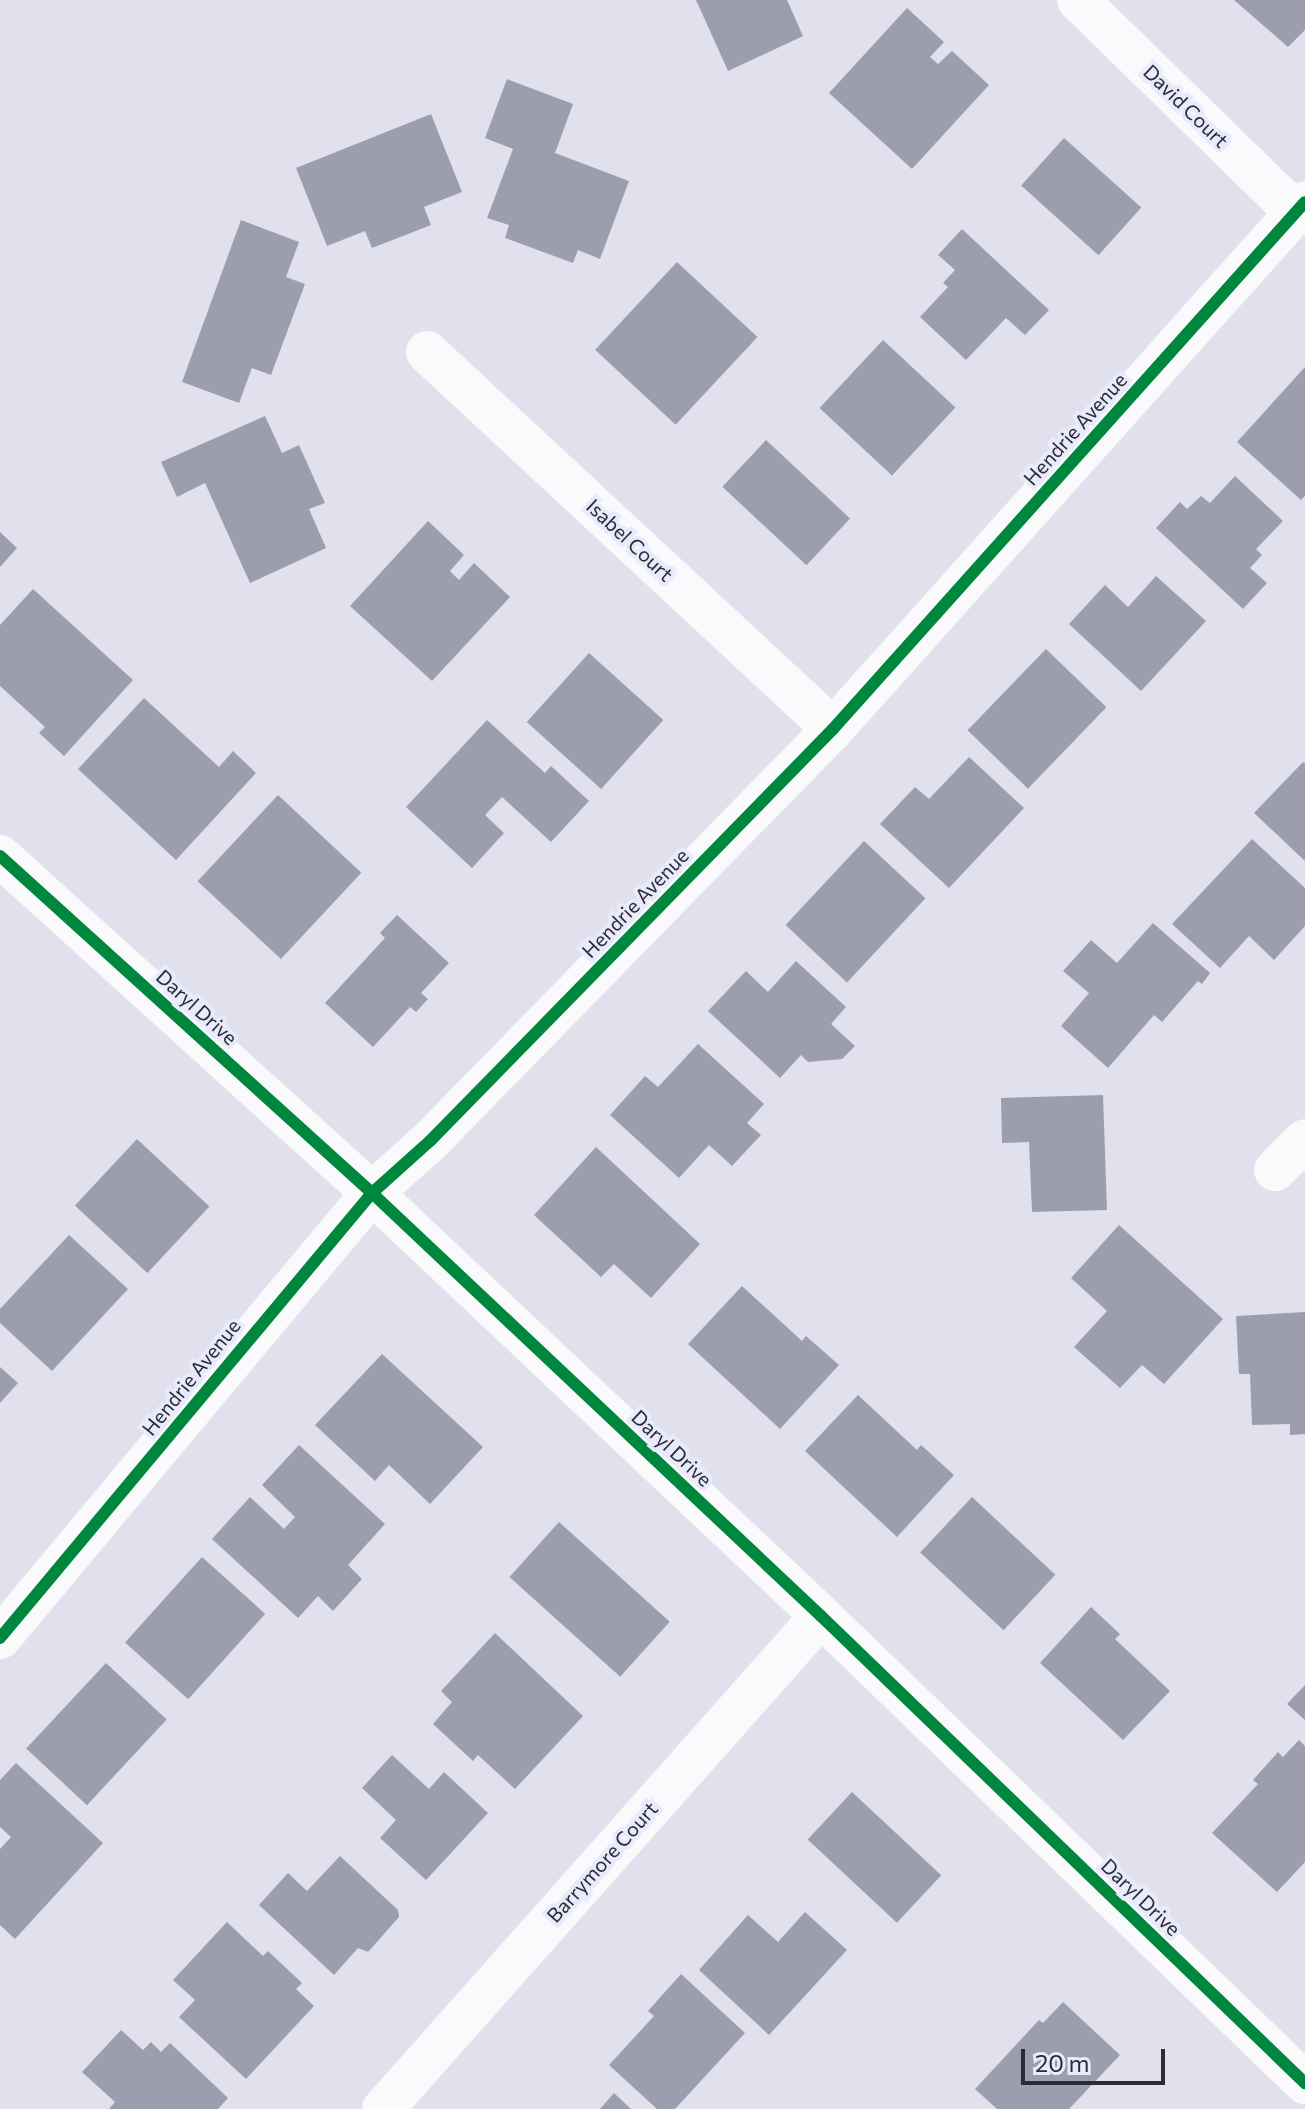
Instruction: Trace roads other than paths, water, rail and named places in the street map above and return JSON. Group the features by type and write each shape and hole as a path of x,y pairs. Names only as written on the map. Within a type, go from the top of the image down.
{"street":[{"name":"David Court","path":"1078,0 1300,207"},
{"name":"Hendrie Avenue","path":"0,1638 372,1193 430,1141 833,729 1300,207"},
{"name":"Isabel Court","path":"427,352 833,729"},
{"name":"Daryl Drive","path":"0,856 372,1193 821,1616 1305,2086"},
{"path":"1275,1170 1305,1140"},
{"name":"Barrymore Court","path":"383,2109 821,1616"},
{"path":"1286,2109 1305,2086"}]}
